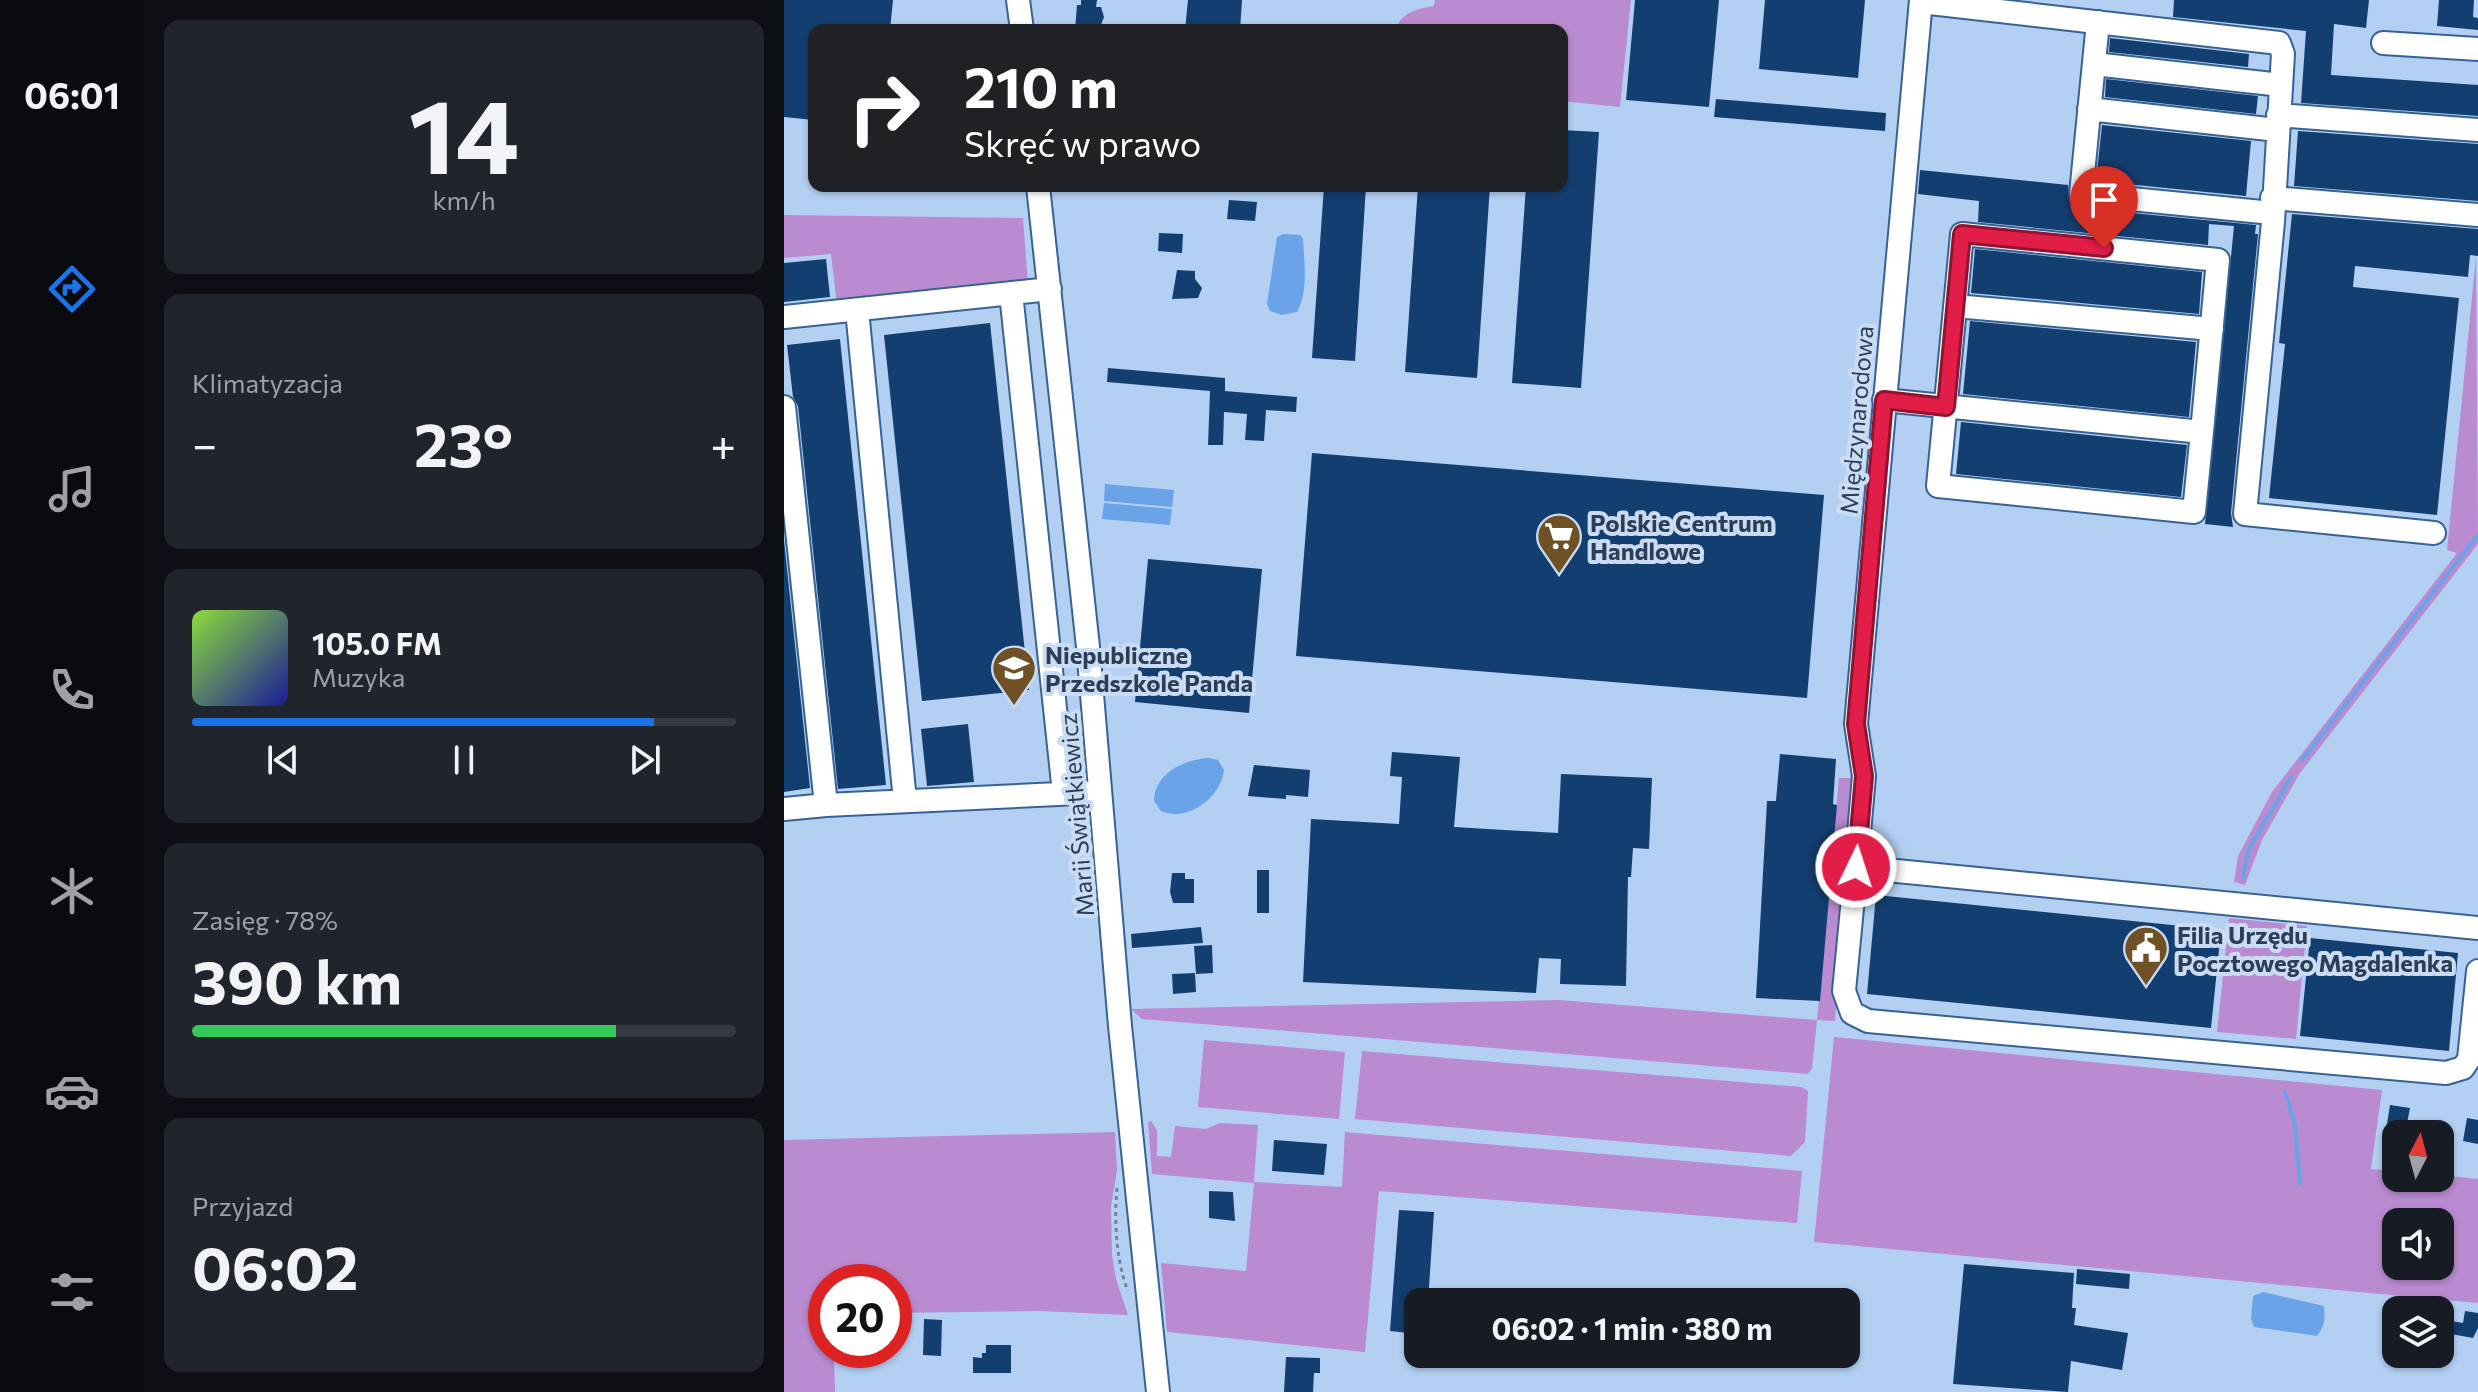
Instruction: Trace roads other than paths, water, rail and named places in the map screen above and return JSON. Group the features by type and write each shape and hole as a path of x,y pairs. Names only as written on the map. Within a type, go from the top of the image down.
{"street":[{"path":"1018,0 1021,24"},
{"path":"1921,1 2279,43 2283,54 2281,85 2245,514 2434,533"},
{"name":"Międzynarodowa","path":"1921,1 1856,724 1864,776 1844,991 1852,1013 1868,1021 2446,1073 2463,1068 2469,1059 2478,971"},
{"path":"2098,22 2081,194 2478,215"},
{"path":"2383,43 2478,49"},
{"path":"2094,64 2281,85"},
{"path":"2089,109 2278,122 2478,130"},
{"name":"Marii Świątkiewicz","path":"1039,192 1088,647 1158,1392"},
{"path":"1962,234 2218,260 2194,512 1938,486 1955,306 1962,234"},
{"path":"784,317 1050,289"},
{"path":"1011,293 1064,793"},
{"path":"1955,306 2212,329"},
{"path":"857,310 905,801"},
{"path":"1884,400 2202,432"},
{"path":"784,407 792,566 826,805"},
{"path":"784,809 1100,792"},
{"path":"1857,856 2478,928"}],"water":[{"path":"1283,234 1300,235 1303,239 1305,276 1297,312 1282,315 1270,311 1267,304 1277,237"},
{"path":"1105,484 1174,490 1172,507 1104,501"},
{"path":"1104,503 1172,509 1170,525 1102,519"},
{"path":"1208,758 1218,760 1224,770 1222,780 1210,798 1182,813 1161,811 1154,801 1159,783 1165,776 1180,765"},
{"path":"2263,1292 2324,1306 2324,1322 2317,1336 2254,1327 2251,1319 2253,1296"}],"waterway":[{"path":"2302,760 2478,535"},
{"path":"2243,877 2249,849 2291,777"},
{"path":"2285,1092 2295,1124 2300,1184"}],"place":[{"name":"Polskie Centrum Handlowe","path":"1559,575"},
{"name":"Niepubliczne Przedszkole Panda","path":"1014,707"},
{"name":"Filia Urzędu Pocztowego Magdalenka","path":"2146,987"}]}
